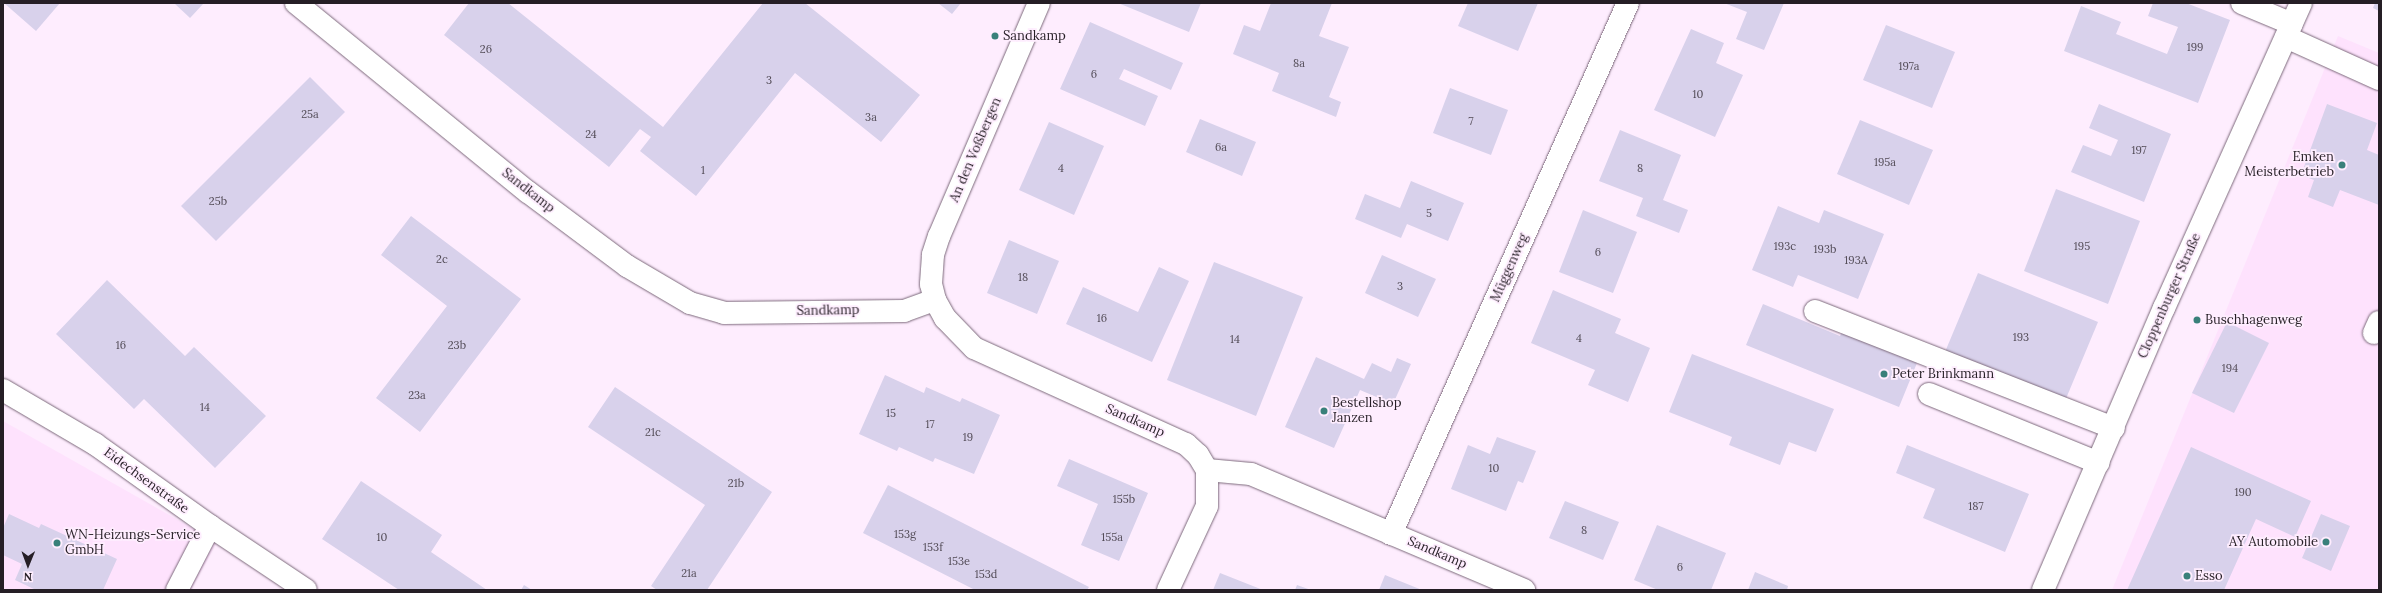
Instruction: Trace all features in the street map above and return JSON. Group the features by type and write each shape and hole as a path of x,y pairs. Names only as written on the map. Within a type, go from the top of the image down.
{"street":[{"name":"Sandkamp","path":"296,3 528,192 627,266 690,303 724,313 896,311 935,300 945,318 974,348 1186,444 1198,455 1208,470 1251,474 1524,590"},
{"name":"An den Voßbergen","path":"935,300 930,270 939,236 1039,3"},
{"name":"Müggenweg","path":"1392,534 1628,3"},
{"path":"2242,3 2379,79"},
{"name":"Cloppenburger Straße","path":"2043,590 2099,463 2164,308 2301,3"},
{"path":"1815,311 2114,428"},
{"name":"Eidechsenstraße","path":"3,390 96,444 210,526 306,590"},
{"path":"1929,394 2099,463"},
{"path":"1168,590 1207,506 1208,470"},
{"path":"177,590 210,526"}],"shaded area":[{"path":"2338,36 2379,53 2379,590 2112,590"},
{"path":"3,421 217,542 191,590 3,590"}],"building":[{"path":"4,3 60,3 36,31"},
{"path":"174,3 204,3 190,18"},
{"path":"469,3 508,3 663,127 763,3 805,3 920,95 881,142 795,73 696,196 640,151 651,137 640,129 609,167 444,35"},
{"path":"938,3 961,3 952,14"},
{"path":"1118,3 1201,3 1189,32"},
{"path":"1271,3 1332,3 1319,36 1349,47 1329,97 1341,102 1336,117 1272,91 1279,73 1233,54 1244,25 1260,31"},
{"path":"1468,3 1538,3 1518,51 1458,26"},
{"path":"1724,3 1784,3 1764,50 1736,39 1747,12"},
{"path":"2153,3 2186,3 2230,20 2198,103 2064,51 2081,6 2121,22 2116,34 2167,54 2178,27 2148,16"},
{"path":"2375,3 2379,3 2379,11 2373,8"},
{"path":"1090,22 1183,63 1171,90 1124,69 1119,79 1158,96 1145,126 1060,89"},
{"path":"1886,25 1955,52 1932,108 1863,80"},
{"path":"1691,29 1724,43 1716,63 1743,75 1715,137 1654,110"},
{"path":"310,77 345,112 216,241 181,206"},
{"path":"1450,88 1508,110 1491,155 1433,133"},
{"path":"2099,104 2171,134 2144,202 2071,172 2083,145 2111,156 2118,140 2089,128"},
{"name":"Emken Meisterbetrieb","path":"2327,104 2377,123 2367,150 2379,155 2379,205 2340,190 2333,207 2308,197 2314,180 2301,175"},
{"path":"1200,119 1256,142 1242,176 1186,152"},
{"path":"1860,120 1933,150 1909,205 1837,174"},
{"path":"1049,122 1104,146 1074,215 1019,190"},
{"path":"1620,130 1681,155 1663,200 1688,210 1679,233 1636,216 1643,198 1599,181"},
{"path":"1411,181 1464,203 1448,241 1407,224 1401,238 1355,219 1365,194 1400,208"},
{"path":"2056,189 2140,221 2108,304 2024,271"},
{"path":"1778,206 1819,223 1824,210 1884,234 1858,299 1798,275 1793,287 1752,270"},
{"path":"1583,210 1637,232 1613,293 1559,272"},
{"path":"411,216 521,299 420,432 376,398 447,306 381,255"},
{"path":"1009,240 1059,261 1037,314 987,293"},
{"path":"1382,255 1436,279 1418,317 1365,293"},
{"path":"1214,262 1303,297 1256,416 1167,380"},
{"path":"1159,267 1189,281 1152,362 1066,324 1083,287 1138,312"},
{"path":"1978,273 2098,322 2065,401 1945,352"},
{"path":"107,280 185,356 194,347 266,416 215,468 144,399 134,409 56,334"},
{"path":"1553,290 1621,319 1615,333 1650,348 1628,402 1588,385 1595,370 1531,343"},
{"path":"1763,304 1840,336 1844,327 1919,358 1899,407 1746,345"},
{"path":"2227,322 2269,343 2234,413 2192,393"},
{"path":"1692,354 1834,409 1816,452 1789,442 1780,465 1729,445 1732,437 1669,412"},
{"path":"1316,357 1364,379 1372,363 1391,372 1397,358 1411,364 1393,404 1360,390 1334,448 1285,427"},
{"path":"885,375 924,393 926,387 960,402 962,398 1000,415 974,474 935,458 933,462 899,447 897,451 859,434"},
{"path":"615,387 772,492 707,590 657,590 651,586 705,505 588,427"},
{"path":"1497,437 1536,451 1523,483 1518,481 1506,511 1451,489 1468,445 1490,454"},
{"path":"1907,445 2029,494 2005,552 1923,518 1935,489 1896,473"},
{"path":"2191,447 2311,501 2295,537 2256,519 2224,590 2127,590"},
{"path":"1069,459 1148,493 1119,561 1081,545 1098,504 1057,486"},
{"path":"361,481 442,535 431,552 487,590 399,590 322,539"},
{"path":"888,485 1089,587 1087,590 975,590 863,533"},
{"path":"1565,501 1619,522 1603,560 1549,538"},
{"name":"WN-Heizungs-Service GmbH","path":"9,514 39,528 41,524 117,559 103,590 36,590 15,580 22,564 3,555 3,528"},
{"name":"AY Automobile","path":"2321,514 2350,526 2331,571 2302,558"},
{"path":"1657,525 1726,553 1711,590 1658,590 1634,580"},
{"path":"1755,572 1788,586 1787,590 1748,590"},
{"path":"1220,573 1263,590 1213,590"},
{"path":"1385,575 1422,590 1379,590"},
{"path":"524,585 532,590 521,590"},
{"path":"1297,585 1311,590 1295,590"}],"place":[{"name":"Sandkamp","path":"995,36"},
{"name":"Emken Meisterbetrieb","path":"2342,165"},
{"name":"Buschhagenweg","path":"2197,320"},
{"name":"Peter Brinkmann","path":"1884,374"},
{"name":"Bestellshop Janzen","path":"1324,411"},
{"name":"AY Automobile","path":"2326,542"},
{"name":"WN-Heizungs-Service GmbH","path":"57,543"},
{"name":"Esso","path":"2187,576"}]}
